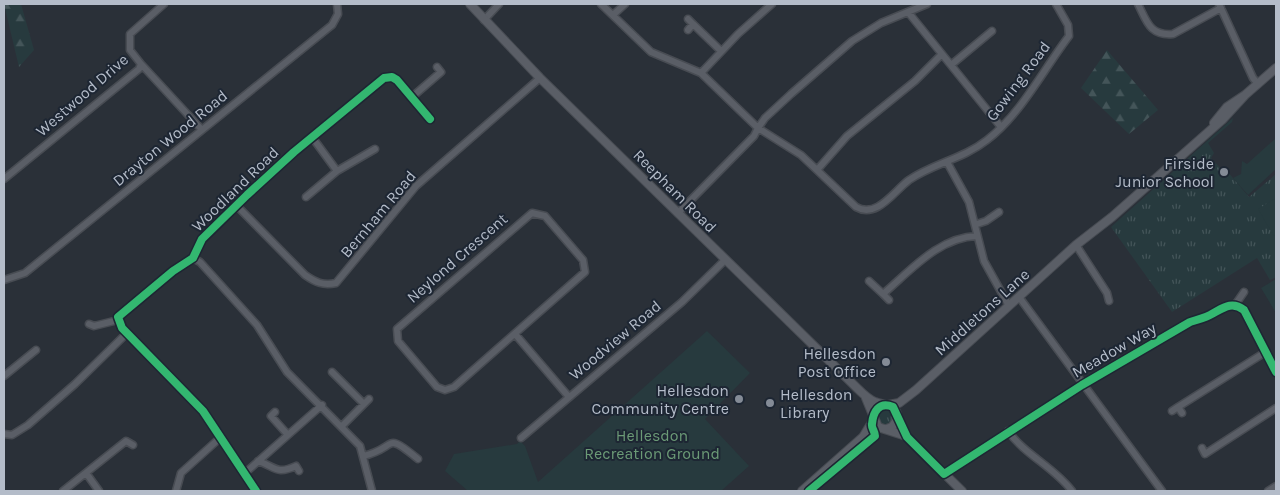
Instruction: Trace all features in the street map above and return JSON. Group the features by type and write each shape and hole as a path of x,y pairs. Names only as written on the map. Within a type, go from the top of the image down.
{"street":[{"name":"Westwood Drive","path":"4,179 139,68 141,64 130,50 130,34 164,4"},
{"name":"Drayton Wood Road","path":"4,280 25,273 332,25 338,14 337,4"},
{"name":"Reepham Road","path":"470,4 540,78 864,395 871,405 876,424 907,437"},
{"path":"484,20 499,4"},
{"path":"601,4 658,57 700,73 772,4"},
{"path":"613,15 625,4"},
{"path":"678,213 754,136 765,118 840,50 881,23 927,4"},
{"name":"Gowing Road","path":"700,73 758,128 783,142 817,170 860,210 867,210 880,206 914,177 974,149 1002,127 1069,36 1068,25 1056,4"},
{"path":"1138,4 1151,28 1157,33 1164,35 1174,34 1220,6 1253,78 1258,84"},
{"path":"908,12 1002,127"},
{"path":"688,19 721,51"},
{"path":"688,30 693,24"},
{"path":"951,65 992,31"},
{"path":"817,170 847,136 915,81 942,54"},
{"path":"141,64 202,130"},
{"path":"412,97 441,72 437,67"},
{"name":"Middletons Lane","path":"897,418 906,399 1076,245 1112,217 1276,68"},
{"name":"Woodland Road","path":"118,320 125,309 185,262 193,258 202,239 237,206 312,138 384,78 392,77 397,80 430,119"},
{"name":"Bernham Road","path":"237,206 305,275 315,282 327,285 336,283 416,186 540,78"},
{"path":"312,138 337,171"},
{"path":"306,197 337,171 374,149"},
{"path":"947,162 970,202 977,224 977,236 984,261 1009,306"},
{"path":"977,224 986,221 999,212"},
{"name":"Neylond Crescent","path":"532,213 542,214 583,260 585,272 515,334 454,388 445,390 437,388 398,341 396,334 400,325 526,216 532,213"},
{"path":"883,294 935,250 967,237 977,236"},
{"path":"1076,245 1107,293 1109,301"},
{"path":"193,258 200,262 257,325 287,372 322,405 360,446 372,491"},
{"name":"Woodview Road","path":"520,438 682,302 726,260"},
{"path":"869,281 889,300"},
{"path":"1244,292 1235,305 1244,310 1276,372"},
{"path":"1019,297 1082,385 1162,491"},
{"name":"Meadow Way","path":"944,474 1082,385 1190,322 1208,316 1226,306 1235,305"},
{"path":"89,324 94,326 118,320 127,333 203,411 256,491"},
{"path":"4,434 12,435 28,425 75,384 127,333"},
{"path":"515,334 569,397"},
{"path":"4,376 36,350"},
{"path":"1172,411 1180,410 1264,352"},
{"path":"332,372 364,404"},
{"name":"Reepham Road","path":"864,395 896,410 897,418 907,437 962,491"},
{"path":"342,426 369,399"},
{"name":"Middletons Lane","path":"886,405 906,399"},
{"path":"245,473 322,405"},
{"path":"863,437 876,408 886,405"},
{"path":"1202,453 1276,408"},
{"path":"270,416 288,435"},
{"path":"802,491 863,437 892,427 897,418"},
{"path":"1008,431 1020,445 1052,471 1072,491"},
{"path":"176,491 181,472 221,436"},
{"path":"63,491 124,438 133,445"},
{"path":"363,456 373,454 392,442 397,442 418,459"},
{"path":"258,461 278,471 284,472 296,466 299,471"},
{"path":"86,473 102,491"},
{"path":"1268,491 1276,486"}],"green space":[{"path":"4,4 21,4 34,50 19,67"},
{"path":"1107,50 1158,110 1129,134 1081,88"},
{"name":"Firside Junior School","path":"1233,118 1232,122 1208,143 1214,153 1211,158 1225,173 1227,171 1249,197 1276,174 1276,277 1270,280 1257,258 1172,312 1111,227"},
{"path":"1276,138 1276,169 1248,195 1233,178 1241,174 1242,161 1247,164"},
{"path":"1276,198 1276,235 1274,236 1258,209"},
{"path":"1276,279 1276,313 1261,288"},
{"name":"Hellesdon Recreation Ground","path":"707,331 750,373 705,419 749,466 721,491 468,491 445,471 454,454 517,444 520,441 525,446 538,482"},
{"path":"885,407 891,410 894,416 891,422 885,425 879,422 876,416 879,410"}],"cycle path":[{"path":"256,491 203,411 122,328 118,317 173,271 193,258 202,239 247,195 294,152 384,78 392,77 397,80 430,119"},
{"path":"809,491 875,436 872,425 875,412 884,405 893,407 907,437 944,474 1082,385 1190,322 1208,316 1227,306 1235,306 1244,310 1276,372"}],"place":[{"name":"Firside Junior School","path":"1224,172"},
{"name":"Hellesdon Post Office","path":"886,362"},
{"name":"Hellesdon Community Centre","path":"739,399"},
{"name":"Hellesdon Library","path":"770,403"}]}
